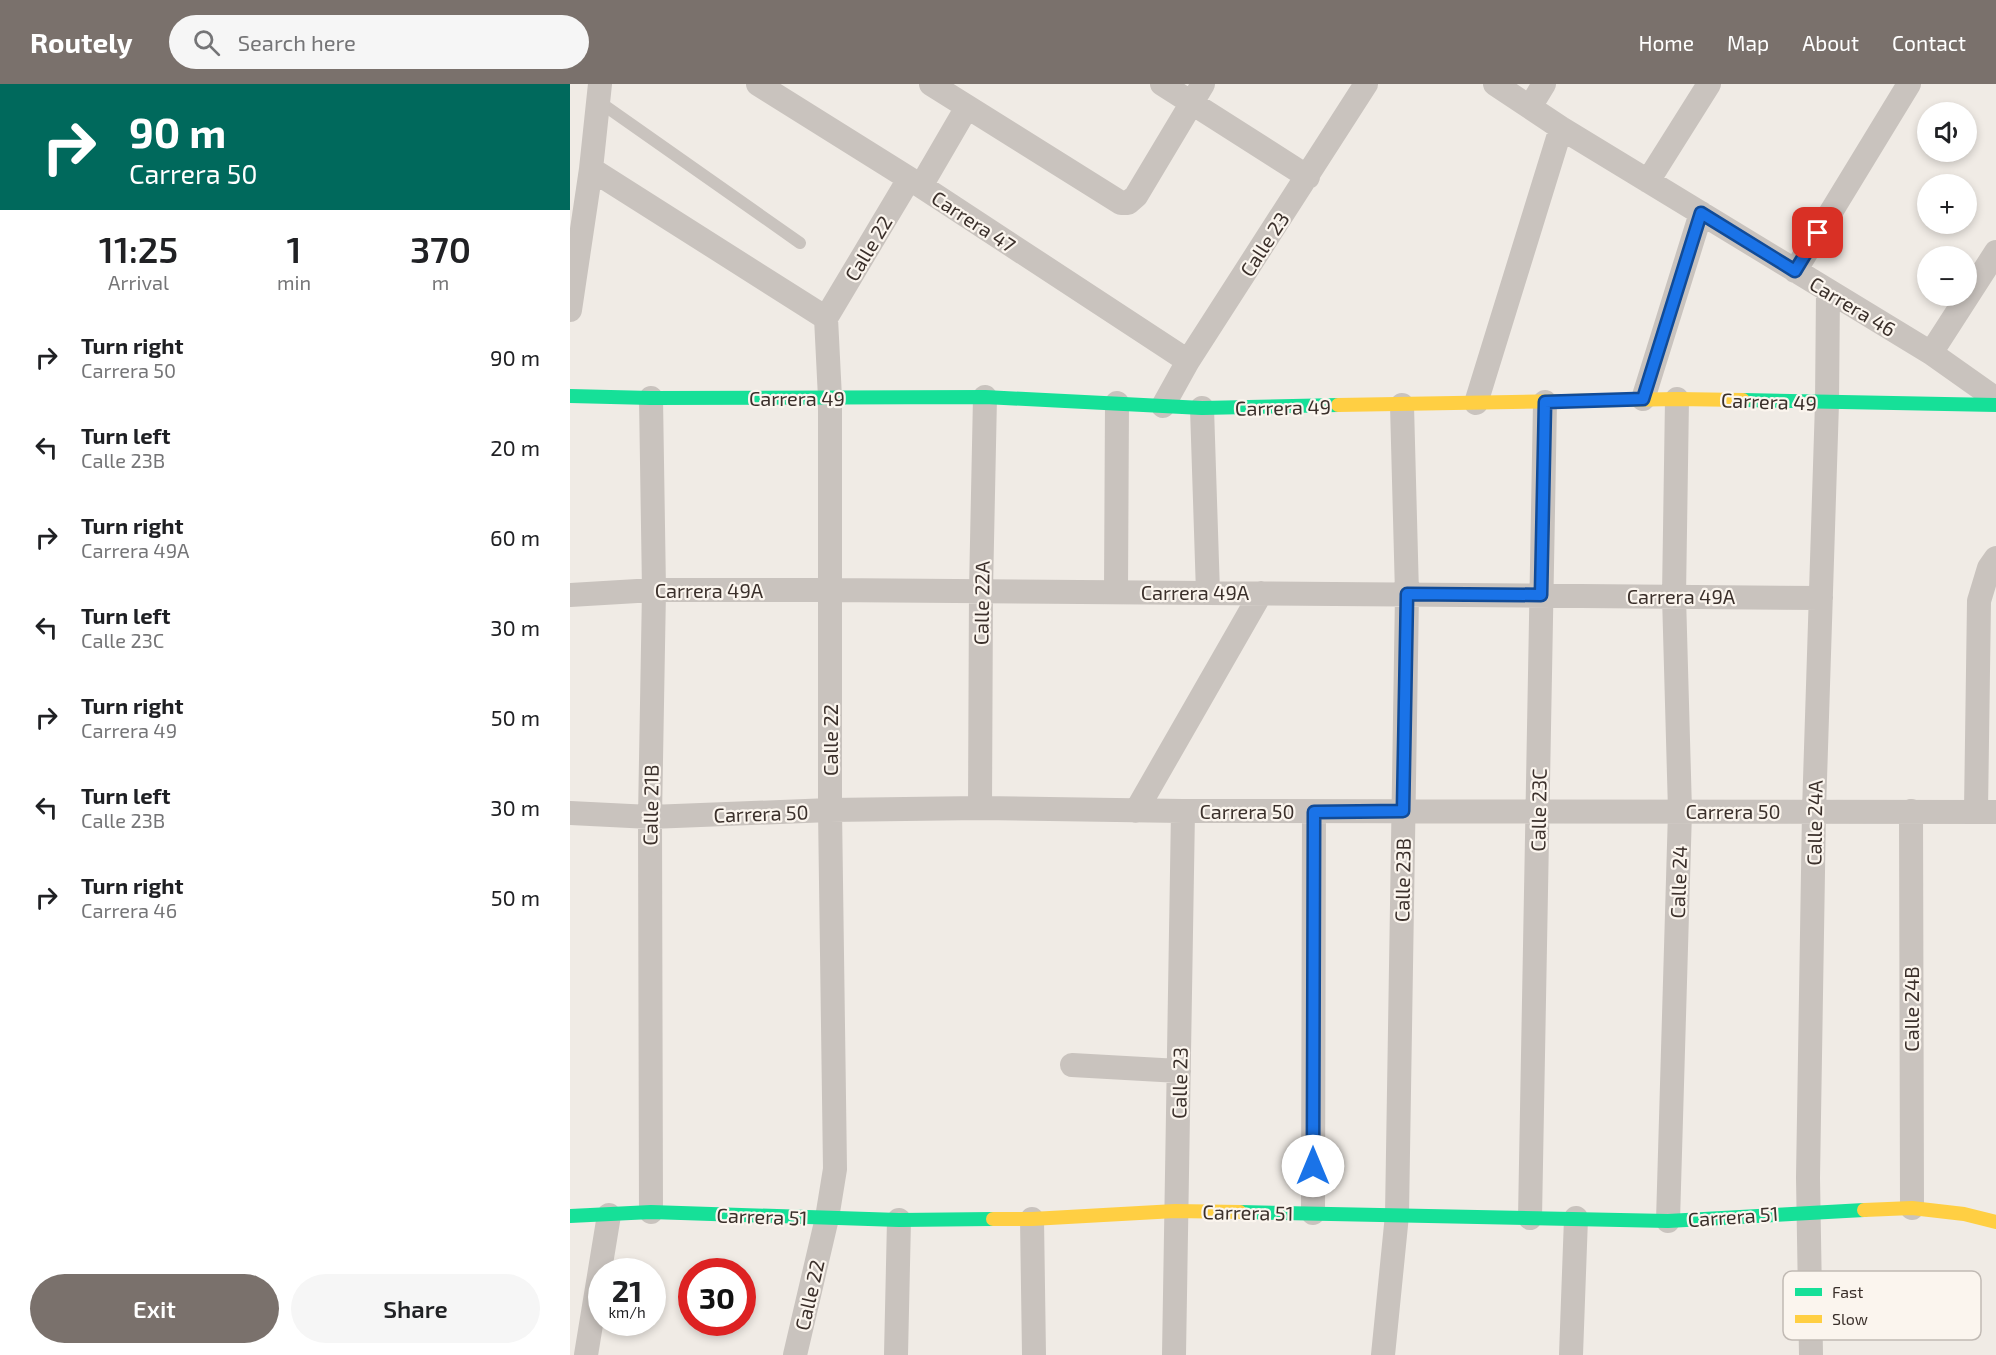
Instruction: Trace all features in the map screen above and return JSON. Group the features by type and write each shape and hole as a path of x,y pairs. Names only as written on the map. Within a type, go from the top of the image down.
{"street":[{"name":"Carrera 47","path":"758,84 1188,360"},
{"path":"930,84 1121,203 1128,203 1136,196 1197,93"},
{"path":"1162,84 1197,93 1308,177"},
{"name":"Calle 23","path":"1163,406 1188,360 1366,84"},
{"name":"Carrera 46","path":"1495,84 1561,128 1931,353 1996,399"},
{"path":"1530,107 1544,84"},
{"path":"1648,181 1709,84"},
{"path":"1795,271 1909,84"},
{"path":"570,310 591,169 599,92"},
{"name":"Calle 22","path":"795,1355 835,1169 830,810 830,398 826,318 967,107"},
{"path":"1476,403 1561,128"},
{"path":"591,169 826,318"},
{"path":"1643,399 1701,213"},
{"path":"1931,353 1996,252"},
{"name":"Calle 24A","path":"1809,1271 1808,1178 1814,811 1827,403 1828,291"},
{"name":"Carrera 49","path":"570,396 651,398 985,397 1202,408 1643,399 1996,405"},
{"name":"Calle 22A","path":"980,808 985,397"},
{"name":"Calle 21B","path":"651,398 654,591 650,817 651,1212"},
{"name":"Calle 24","path":"1668,1221 1680,811 1674,596 1677,399"},
{"name":"Calle 23C","path":"1530,1218 1545,402"},
{"path":"1116,592 1117,403"},
{"name":"Calle 23B","path":"1383,1355 1397,1215 1407,594 1402,405"},
{"path":"1202,408 1208,593"},
{"path":"1986,811 1979,601 1989,568 1996,558"},
{"name":"Carrera 49A","path":"570,595 654,591 981,590 1821,598"},
{"path":"1136,811 1261,593"},
{"name":"Carrera 50","path":"570,813 650,817 830,810 980,808 1183,812 1986,811"},
{"name":"Calle 24B","path":"1911,811 1912,1208"},
{"name":"Calle 23","path":"1174,1355 1183,812"},
{"path":"1313,1213 1314,812"},
{"path":"1072,1065 1179,1071"},
{"name":"Carrera 51","path":"570,1216 651,1212 899,1220 1032,1219 1175,1210 1668,1221 1912,1208 1964,1214 1996,1222"},
{"path":"586,1355 609,1215"},
{"path":"1571,1355 1576,1218"},
{"path":"1032,1219 1034,1355"},
{"path":"896,1355 899,1220"},
{"name":"Calle 24A","path":"1810,1340 1810,1355"}],"lane":[{"path":"599,92 800,243"}],"traffic: fast":[{"path":"570,396 651,398 985,397 1202,408 1338,405"},
{"path":"1743,400 1996,405"},
{"path":"1240,1212 1668,1221 1864,1210"},
{"path":"570,1216 651,1212 899,1220 993,1219"}],"traffic: slow":[{"path":"1338,405 1677,399 1743,400"},
{"path":"1864,1210 1912,1208 1964,1214 1996,1222"},
{"path":"993,1219 1175,1211 1240,1212"}],"route":[{"path":"1313,1166 1314,812 1403,811 1407,594 1541,595 1545,402 1643,399 1701,213 1795,271 1818,233"}]}
